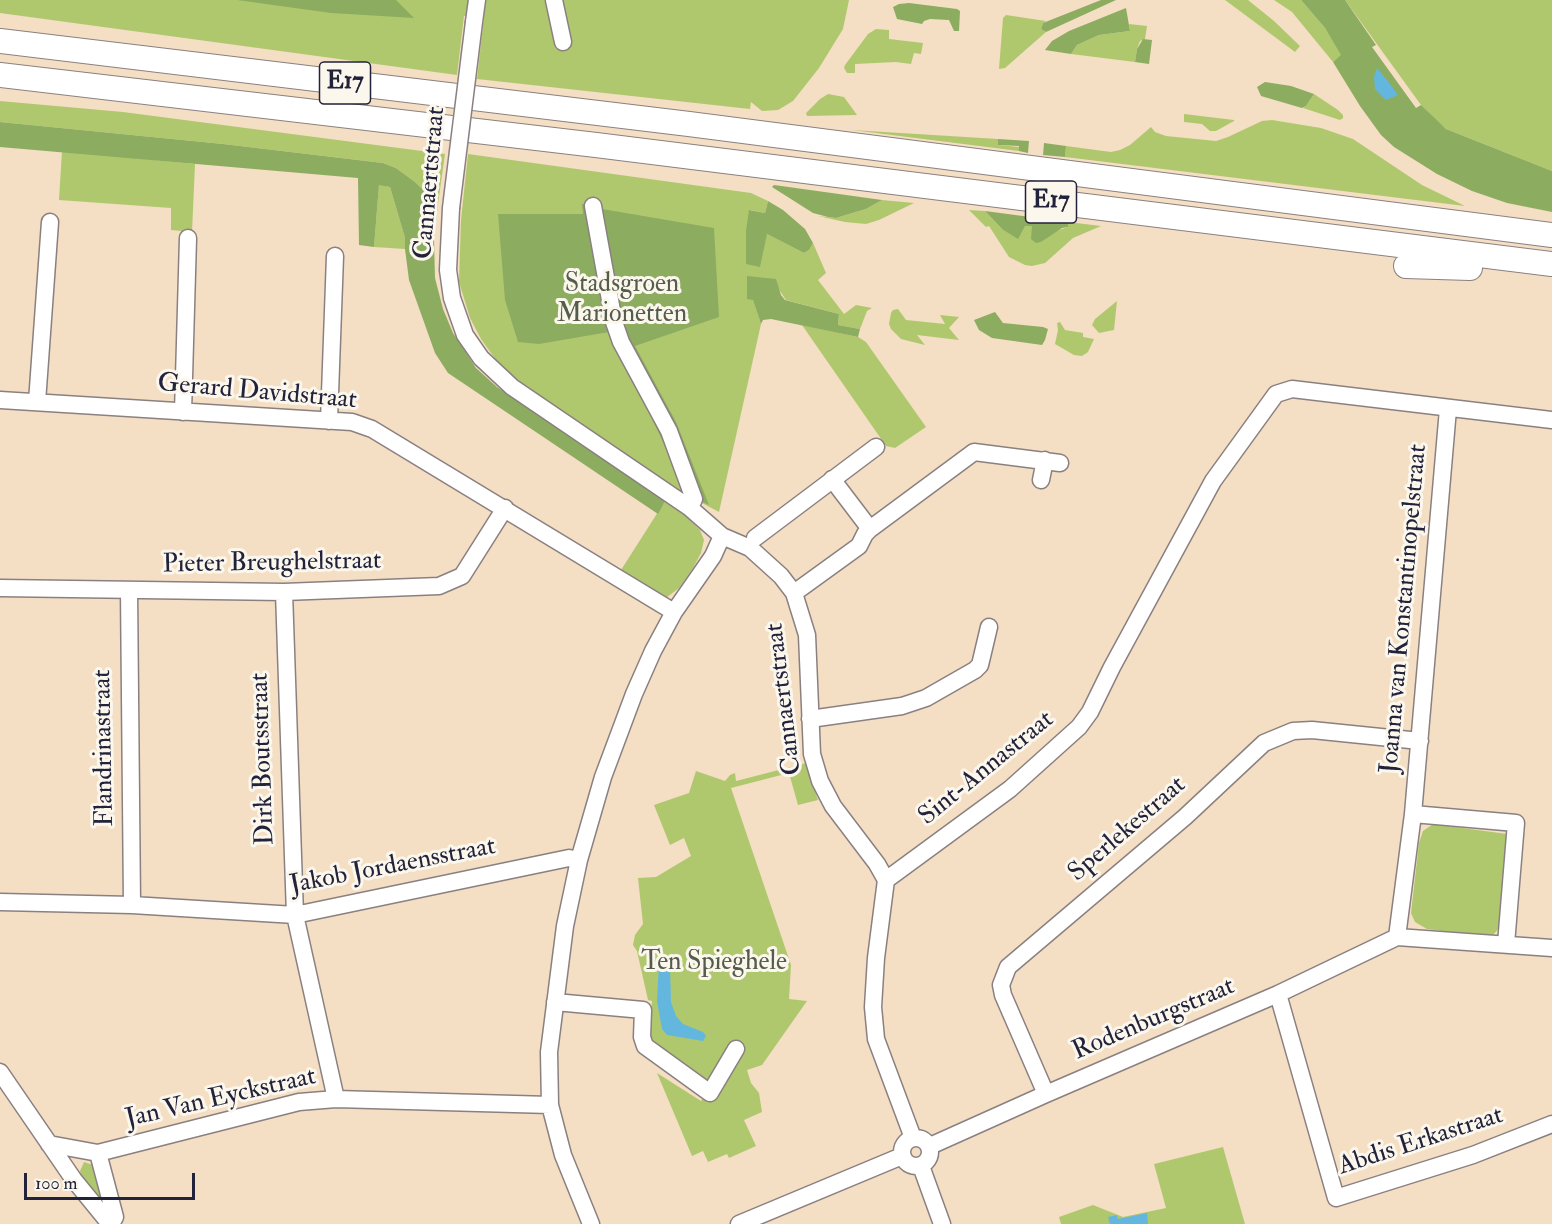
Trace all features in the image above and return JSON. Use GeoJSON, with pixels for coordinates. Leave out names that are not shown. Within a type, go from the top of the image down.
{"type":"FeatureCollection","features":[{"type":"Feature","properties":{"kind":"highway","name":"E17"},"geometry":{"type":"LineString","coordinates":[[0,41],[690,124],[1546,235]]}},
{"type":"Feature","properties":{"kind":"highway","name":"E17"},"geometry":{"type":"LineString","coordinates":[[0,75],[596,145],[1552,264]]}},
{"type":"Feature","properties":{"kind":"highway"},"geometry":{"type":"LineString","coordinates":[[690,124],[781,120]]}},
{"type":"Feature","properties":{"kind":"highway"},"geometry":{"type":"LineString","coordinates":[[596,145],[690,169]]}},
{"type":"Feature","properties":{"kind":"highway"},"geometry":{"type":"LineString","coordinates":[[1519,216],[1546,235]]}},
{"type":"Feature","properties":{"kind":"highway"},"geometry":{"type":"LineString","coordinates":[[1406,266],[1479,268],[1507,258]]}},
{"type":"Feature","properties":{"kind":"street","name":"Cannaertstraat"},"geometry":{"type":"LineString","coordinates":[[477,0],[451,208],[448,270],[452,298],[465,334],[481,357],[512,387],[690,508],[722,536],[750,548],[781,576],[795,593],[807,635],[812,754],[820,781],[833,806],[877,864],[886,880]]}},
{"type":"Feature","properties":{"kind":"street"},"geometry":{"type":"LineString","coordinates":[[554,0],[563,42]]}},
{"type":"Feature","properties":{"kind":"street"},"geometry":{"type":"LineString","coordinates":[[593,206],[614,322],[621,342],[669,431],[694,499],[690,508]]}},
{"type":"Feature","properties":{"kind":"street"},"geometry":{"type":"LineString","coordinates":[[37,402],[50,222]]}},
{"type":"Feature","properties":{"kind":"street"},"geometry":{"type":"LineString","coordinates":[[183,412],[188,238]]}},
{"type":"Feature","properties":{"kind":"street"},"geometry":{"type":"LineString","coordinates":[[328,421],[335,256]]}},
{"type":"Feature","properties":{"kind":"street","name":"Sint-Annastraat"},"geometry":{"type":"LineString","coordinates":[[886,880],[1010,789],[1079,727],[1090,712],[1213,481],[1276,394],[1292,389],[1448,408]]}},
{"type":"Feature","properties":{"kind":"street","name":"Gerard Davidstraat"},"geometry":{"type":"LineString","coordinates":[[0,400],[328,421],[352,423],[372,429],[674,612]]}},
{"type":"Feature","properties":{"kind":"street"},"geometry":{"type":"LineString","coordinates":[[1448,408],[1552,420]]}},
{"type":"Feature","properties":{"kind":"street","name":"Joanna van Konstantinopelstraat"},"geometry":{"type":"LineString","coordinates":[[1397,937],[1413,814],[1448,408]]}},
{"type":"Feature","properties":{"kind":"street"},"geometry":{"type":"LineString","coordinates":[[755,538],[876,447]]}},
{"type":"Feature","properties":{"kind":"street"},"geometry":{"type":"LineString","coordinates":[[795,593],[859,546],[870,529],[974,452],[1052,461],[1041,480]]}},
{"type":"Feature","properties":{"kind":"street"},"geometry":{"type":"LineString","coordinates":[[832,478],[870,529]]}},
{"type":"Feature","properties":{"kind":"street","name":"Pieter Breughelstraat"},"geometry":{"type":"LineString","coordinates":[[0,588],[284,592],[439,586],[462,576],[505,508]]}},
{"type":"Feature","properties":{"kind":"street"},"geometry":{"type":"LineString","coordinates":[[591,1224],[563,1155],[549,1105],[549,1052],[565,926],[579,860],[603,777],[634,694],[674,612],[713,555],[722,536]]}},
{"type":"Feature","properties":{"kind":"street","name":"Flandrinastraat"},"geometry":{"type":"LineString","coordinates":[[129,590],[132,905]]}},
{"type":"Feature","properties":{"kind":"street","name":"Dirk Boutsstraat"},"geometry":{"type":"LineString","coordinates":[[284,592],[295,915],[336,1099]]}},
{"type":"Feature","properties":{"kind":"street"},"geometry":{"type":"LineString","coordinates":[[810,719],[902,706],[926,698],[975,670],[980,664],[989,627]]}},
{"type":"Feature","properties":{"kind":"street","name":"Sperlekestraat"},"geometry":{"type":"LineString","coordinates":[[1046,1094],[1003,995],[1001,985],[1008,967],[1185,817],[1264,743],[1293,731],[1312,730],[1420,741]]}},
{"type":"Feature","properties":{"kind":"street"},"geometry":{"type":"LineString","coordinates":[[1413,814],[1516,823],[1506,944]]}},
{"type":"Feature","properties":{"kind":"street","name":"Jakob Jordaensstraat"},"geometry":{"type":"LineString","coordinates":[[0,902],[132,905],[295,915],[569,858],[579,860]]}},
{"type":"Feature","properties":{"kind":"street"},"geometry":{"type":"LineString","coordinates":[[886,880],[876,958],[873,1007],[876,1039],[913,1138]]}},
{"type":"Feature","properties":{"kind":"street"},"geometry":{"type":"LineString","coordinates":[[1397,937],[1552,948]]}},
{"type":"Feature","properties":{"kind":"street","name":"Rodenburgstraat"},"geometry":{"type":"LineString","coordinates":[[930,1146],[1278,994],[1397,937]]}},
{"type":"Feature","properties":{"kind":"street","name":"Abdis Erkastraat"},"geometry":{"type":"LineString","coordinates":[[1278,994],[1336,1198],[1473,1155],[1552,1124]]}},
{"type":"Feature","properties":{"kind":"street"},"geometry":{"type":"LineString","coordinates":[[555,1002],[643,1010],[642,1037],[645,1046],[710,1093],[736,1049]]}},
{"type":"Feature","properties":{"kind":"street"},"geometry":{"type":"LineString","coordinates":[[0,1072],[74,1180],[111,1224],[115,1217],[98,1154]]}},
{"type":"Feature","properties":{"kind":"street","name":"Jan Van Eyckstraat"},"geometry":{"type":"LineString","coordinates":[[50,1144],[98,1154],[299,1102],[336,1099],[549,1105]]}},
{"type":"Feature","properties":{"kind":"street"},"geometry":{"type":"LineString","coordinates":[[913,1138],[922,1138],[930,1146],[931,1154],[928,1161],[921,1166],[908,1164],[902,1156],[904,1144],[913,1138]]}},
{"type":"Feature","properties":{"kind":"street"},"geometry":{"type":"LineString","coordinates":[[739,1224],[902,1156]]}},
{"type":"Feature","properties":{"kind":"street"},"geometry":{"type":"LineString","coordinates":[[921,1166],[942,1224]]}},
{"type":"Feature","properties":{"kind":"green space"},"geometry":{"type":"Polygon","coordinates":[[[0,0],[849,0],[843,29],[819,68],[793,101],[778,110],[762,111],[751,102],[750,109],[477,79],[484,17],[464,16],[457,75],[0,13],[0,0]]]}},
{"type":"Feature","properties":{"kind":"green space"},"geometry":{"type":"Polygon","coordinates":[[[237,0],[396,0],[414,18],[331,13],[237,0]]]}},
{"type":"Feature","properties":{"kind":"green space"},"geometry":{"type":"Polygon","coordinates":[[[1101,0],[1116,0],[1046,32],[1041,29],[1043,23],[1101,0]]]}},
{"type":"Feature","properties":{"kind":"green space"},"geometry":{"type":"Polygon","coordinates":[[[1225,0],[1248,0],[1300,46],[1295,52],[1225,0]]]}},
{"type":"Feature","properties":{"kind":"green space"},"geometry":{"type":"Polygon","coordinates":[[[1274,0],[1301,0],[1325,28],[1342,55],[1333,62],[1292,12],[1274,0]]]}},
{"type":"Feature","properties":{"kind":"green space"},"geometry":{"type":"Polygon","coordinates":[[[1301,0],[1345,0],[1376,45],[1372,47],[1416,108],[1421,105],[1446,129],[1552,171],[1552,212],[1507,203],[1472,191],[1437,174],[1394,147],[1381,135],[1360,106],[1333,62],[1341,55],[1325,28],[1301,0]]]}},
{"type":"Feature","properties":{"kind":"green space"},"geometry":{"type":"Polygon","coordinates":[[[1345,0],[1552,0],[1552,171],[1446,129],[1436,121],[1421,105],[1345,0]]]}},
{"type":"Feature","properties":{"kind":"green space"},"geometry":{"type":"Polygon","coordinates":[[[909,3],[957,9],[960,11],[959,31],[954,31],[949,20],[930,19],[922,24],[897,19],[893,7],[909,3]]]}},
{"type":"Feature","properties":{"kind":"green space"},"geometry":{"type":"Polygon","coordinates":[[[1126,8],[1130,31],[1099,35],[1077,45],[1071,54],[1045,50],[1052,41],[1069,31],[1126,8]]]}},
{"type":"Feature","properties":{"kind":"green space"},"geometry":{"type":"Polygon","coordinates":[[[1006,15],[1046,21],[1041,29],[1046,32],[1005,68],[999,69],[1003,18],[1006,15]]]}},
{"type":"Feature","properties":{"kind":"green space"},"geometry":{"type":"Polygon","coordinates":[[[1129,24],[1147,26],[1145,39],[1140,41],[1137,49],[1135,62],[1071,54],[1077,45],[1099,35],[1130,31],[1129,24]]]}},
{"type":"Feature","properties":{"kind":"green space"},"geometry":{"type":"Polygon","coordinates":[[[876,29],[889,30],[889,39],[923,43],[921,54],[914,53],[911,64],[896,62],[855,64],[855,73],[847,73],[845,65],[868,34],[876,29]]]}},
{"type":"Feature","properties":{"kind":"green space"},"geometry":{"type":"Polygon","coordinates":[[[1143,39],[1152,40],[1149,64],[1135,62],[1137,49],[1143,39]]]}},
{"type":"Feature","properties":{"kind":"green space"},"geometry":{"type":"Polygon","coordinates":[[[1265,82],[1291,86],[1314,94],[1302,108],[1261,96],[1257,87],[1265,82]]]}},
{"type":"Feature","properties":{"kind":"green space"},"geometry":{"type":"Polygon","coordinates":[[[828,94],[844,97],[857,115],[807,116],[806,113],[828,94]]]}},
{"type":"Feature","properties":{"kind":"green space"},"geometry":{"type":"Polygon","coordinates":[[[1314,94],[1338,110],[1343,118],[1340,120],[1303,108],[1314,94]]]}},
{"type":"Feature","properties":{"kind":"green space"},"geometry":{"type":"Polygon","coordinates":[[[0,101],[123,112],[445,154],[438,204],[415,182],[396,168],[383,163],[223,144],[0,122],[0,101]]]}},
{"type":"Feature","properties":{"kind":"green space"},"geometry":{"type":"Polygon","coordinates":[[[1184,114],[1234,121],[1216,131],[1210,131],[1202,124],[1184,122],[1184,114]]]}},
{"type":"Feature","properties":{"kind":"green space"},"geometry":{"type":"Polygon","coordinates":[[[1272,120],[1321,128],[1353,139],[1422,185],[1465,206],[1065,157],[1066,146],[1111,152],[1120,150],[1130,145],[1151,127],[1155,132],[1166,136],[1216,141],[1262,121],[1272,120]]]}},
{"type":"Feature","properties":{"kind":"green space"},"geometry":{"type":"Polygon","coordinates":[[[0,122],[223,144],[383,163],[396,168],[438,204],[434,239],[435,278],[443,309],[453,333],[476,368],[497,387],[665,501],[658,514],[448,373],[435,353],[409,280],[405,238],[390,187],[379,185],[374,247],[359,245],[358,178],[0,147],[0,122]]]}},
{"type":"Feature","properties":{"kind":"green space"},"geometry":{"type":"Polygon","coordinates":[[[852,130],[998,139],[998,145],[1019,147],[1019,151],[852,130]]]}},
{"type":"Feature","properties":{"kind":"green space"},"geometry":{"type":"Polygon","coordinates":[[[998,139],[1029,141],[1028,153],[1019,151],[1019,146],[998,145],[998,139]]]}},
{"type":"Feature","properties":{"kind":"green space"},"geometry":{"type":"Polygon","coordinates":[[[1044,143],[1066,146],[1065,157],[1043,155],[1044,143]]]}},
{"type":"Feature","properties":{"kind":"green space"},"geometry":{"type":"Polygon","coordinates":[[[62,151],[195,164],[192,232],[171,230],[171,208],[59,200],[62,151]]]}},
{"type":"Feature","properties":{"kind":"green space","name":"Stadsgroen Marionetten"},"geometry":{"type":"Polygon","coordinates":[[[468,154],[751,193],[768,201],[765,213],[750,210],[767,234],[804,253],[813,243],[826,273],[818,280],[844,314],[856,305],[872,308],[867,311],[860,329],[838,325],[839,314],[786,300],[778,288],[753,299],[761,324],[719,512],[685,494],[522,384],[496,360],[481,339],[470,318],[459,282],[461,220],[468,154]]]}},
{"type":"Feature","properties":{"kind":"green space"},"geometry":{"type":"Polygon","coordinates":[[[379,184],[390,187],[405,238],[405,249],[374,247],[379,184]]]}},
{"type":"Feature","properties":{"kind":"green space"},"geometry":{"type":"Polygon","coordinates":[[[774,185],[882,200],[866,209],[836,218],[828,217],[813,213],[772,187],[774,185]]]}},
{"type":"Feature","properties":{"kind":"green space"},"geometry":{"type":"Polygon","coordinates":[[[882,200],[914,203],[866,224],[818,216],[836,218],[866,209],[882,200]]]}},
{"type":"Feature","properties":{"kind":"green space"},"geometry":{"type":"Polygon","coordinates":[[[768,201],[783,210],[805,229],[813,243],[804,253],[767,234],[760,267],[746,264],[746,231],[749,210],[765,213],[768,201]]]}},
{"type":"Feature","properties":{"kind":"green space"},"geometry":{"type":"Polygon","coordinates":[[[601,203],[602,209],[714,228],[719,317],[635,346],[676,422],[709,505],[685,494],[668,452],[610,339],[609,332],[539,344],[518,342],[505,300],[498,214],[583,214],[582,204],[601,203]]]}},
{"type":"Feature","properties":{"kind":"green space"},"geometry":{"type":"Polygon","coordinates":[[[969,210],[985,211],[1002,229],[1022,229],[1025,225],[1033,225],[1041,242],[1053,232],[1068,227],[1068,222],[1101,226],[1073,238],[1045,263],[1032,266],[1009,257],[989,226],[986,227],[969,210]]]}},
{"type":"Feature","properties":{"kind":"green space"},"geometry":{"type":"Polygon","coordinates":[[[985,211],[1068,222],[1068,227],[1036,243],[1031,239],[1032,226],[1025,226],[1018,239],[1002,229],[985,211]]]}},
{"type":"Feature","properties":{"kind":"green space"},"geometry":{"type":"Polygon","coordinates":[[[747,276],[776,279],[785,300],[839,314],[838,325],[860,329],[858,337],[771,319],[763,320],[761,324],[753,300],[747,299],[747,276]]]}},
{"type":"Feature","properties":{"kind":"green space"},"geometry":{"type":"Polygon","coordinates":[[[1117,301],[1114,330],[1099,333],[1092,325],[1095,319],[1117,301]]]}},
{"type":"Feature","properties":{"kind":"green space"},"geometry":{"type":"Polygon","coordinates":[[[898,309],[906,320],[945,324],[940,315],[959,317],[949,328],[959,340],[917,335],[925,345],[901,339],[889,324],[891,313],[898,309]]]}},
{"type":"Feature","properties":{"kind":"green space"},"geometry":{"type":"Polygon","coordinates":[[[995,312],[1003,323],[1048,329],[1042,345],[992,338],[979,330],[974,320],[995,312]]]}},
{"type":"Feature","properties":{"kind":"green space"},"geometry":{"type":"Polygon","coordinates":[[[1060,322],[1065,330],[1083,333],[1083,337],[1094,339],[1088,352],[1082,356],[1074,355],[1055,344],[1057,323],[1060,322]]]}},
{"type":"Feature","properties":{"kind":"green space"},"geometry":{"type":"Polygon","coordinates":[[[802,325],[858,337],[866,342],[926,427],[895,448],[886,446],[802,325]]]}},
{"type":"Feature","properties":{"kind":"green space"},"geometry":{"type":"Polygon","coordinates":[[[665,501],[682,512],[700,530],[704,540],[701,553],[693,568],[679,588],[666,598],[621,570],[665,501]]]}},
{"type":"Feature","properties":{"kind":"green space","name":"Ten Spieghele"},"geometry":{"type":"Polygon","coordinates":[[[806,763],[818,800],[798,805],[789,773],[731,788],[791,965],[789,999],[807,1001],[762,1065],[747,1070],[751,1083],[759,1093],[762,1112],[744,1120],[756,1146],[729,1158],[727,1154],[708,1162],[703,1151],[692,1156],[657,1073],[701,1101],[706,1094],[648,1037],[652,1001],[648,1000],[637,951],[633,945],[635,935],[643,924],[638,878],[656,877],[691,856],[684,838],[670,845],[654,805],[689,793],[696,771],[725,781],[735,773],[736,781],[806,763]]]}},
{"type":"Feature","properties":{"kind":"green space"},"geometry":{"type":"Polygon","coordinates":[[[1433,824],[1507,834],[1500,927],[1493,935],[1480,936],[1427,929],[1415,922],[1411,913],[1419,843],[1423,831],[1433,824]]]}},
{"type":"Feature","properties":{"kind":"green space"},"geometry":{"type":"Polygon","coordinates":[[[1223,1147],[1245,1224],[1061,1224],[1059,1217],[1093,1205],[1123,1217],[1166,1208],[1154,1164],[1223,1147]]]}},
{"type":"Feature","properties":{"kind":"green space"},"geometry":{"type":"Polygon","coordinates":[[[84,1162],[93,1165],[105,1206],[82,1180],[80,1171],[84,1162]]]}},
{"type":"Feature","properties":{"kind":"water"},"geometry":{"type":"Polygon","coordinates":[[[1377,68],[1398,95],[1386,100],[1375,89],[1374,77],[1377,68]]]}},
{"type":"Feature","properties":{"kind":"water"},"geometry":{"type":"Polygon","coordinates":[[[659,963],[670,965],[671,1002],[676,1016],[683,1024],[703,1032],[706,1036],[703,1041],[667,1035],[662,1029],[657,1001],[659,963]]]}},
{"type":"Feature","properties":{"kind":"water"},"geometry":{"type":"Polygon","coordinates":[[[1147,1213],[1148,1224],[1110,1224],[1108,1217],[1117,1215],[1118,1219],[1147,1213]]]}}]}
